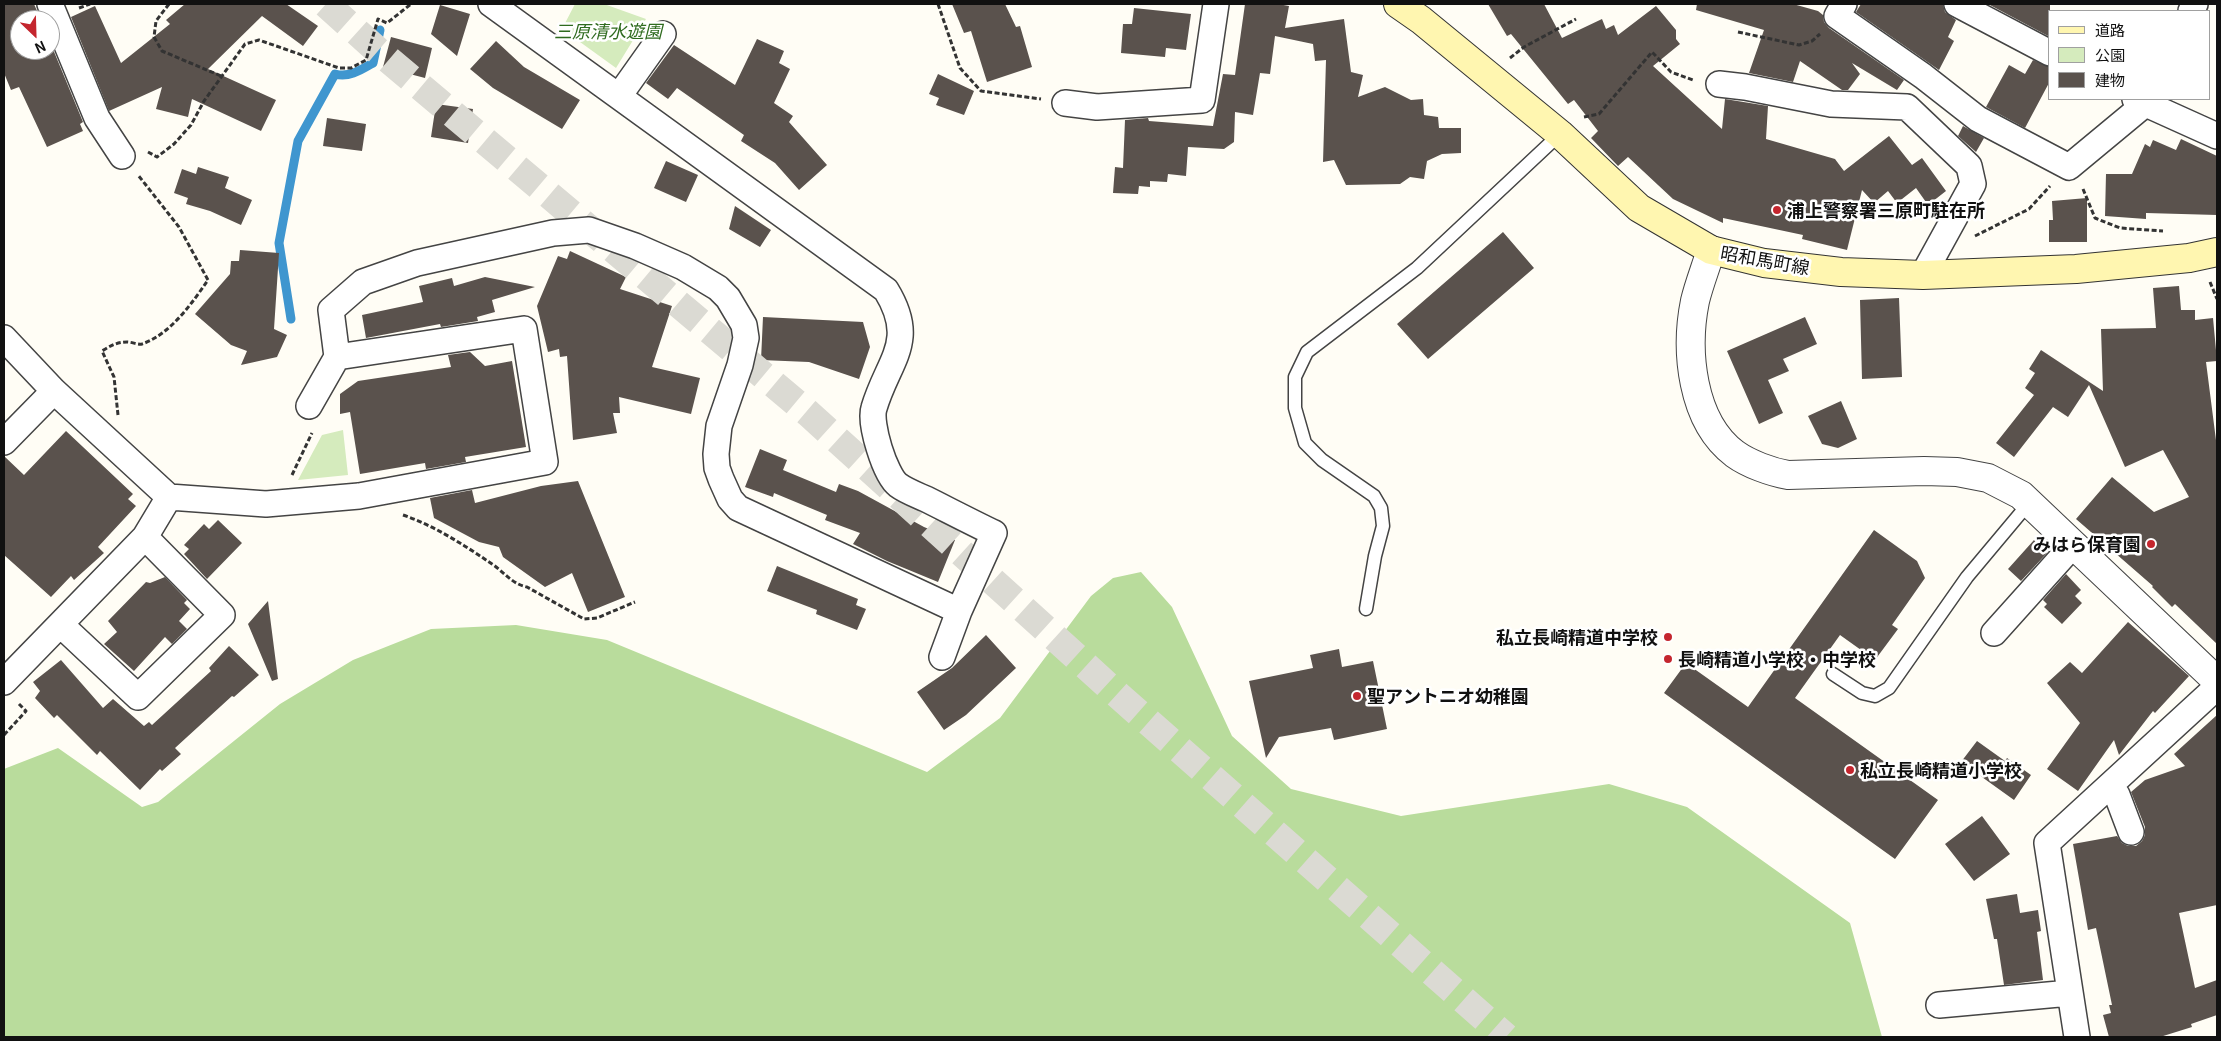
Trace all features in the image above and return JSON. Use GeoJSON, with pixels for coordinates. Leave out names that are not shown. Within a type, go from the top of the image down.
{"type":"FeatureCollection","features":[{"type":"Feature","properties":{"kind":"main road","name":"昭和馬町線"},"geometry":{"type":"LineString","coordinates":[[1398,4],[1421,20],[1557,131],[1639,208],[1711,250],[1764,263],[1841,272],[1923,275],[2076,269],[2188,258],[2217,252]]}},
{"type":"Feature","properties":{"kind":"street"},"geometry":{"type":"LineString","coordinates":[[50,4],[98,118],[122,156]]}},
{"type":"Feature","properties":{"kind":"street"},"geometry":{"type":"LineString","coordinates":[[491,4],[886,290],[896,305],[901,326],[900,343],[894,362],[873,409],[881,458],[897,485],[994,533],[959,611],[942,656]]}},
{"type":"Feature","properties":{"kind":"street"},"geometry":{"type":"LineString","coordinates":[[1065,103],[1097,107],[1202,100],[1216,4]]}},
{"type":"Feature","properties":{"kind":"street"},"geometry":{"type":"LineString","coordinates":[[1957,4],[2048,52]]}},
{"type":"Feature","properties":{"kind":"street"},"geometry":{"type":"LineString","coordinates":[[1841,10],[1978,119],[2069,167],[2143,100],[2217,136]]}},
{"type":"Feature","properties":{"kind":"street"},"geometry":{"type":"LineString","coordinates":[[619,96],[663,34]]}},
{"type":"Feature","properties":{"kind":"street"},"geometry":{"type":"LineString","coordinates":[[1708,82],[1745,87],[1831,104],[1907,107],[1969,166],[1973,184],[1923,275]]}},
{"type":"Feature","properties":{"kind":"street"},"geometry":{"type":"LineString","coordinates":[[309,406],[338,357],[330,310],[364,282],[417,263],[552,233],[589,230],[634,246],[683,267],[718,288],[728,298],[744,326],[746,338],[740,365],[719,426],[716,454],[717,468],[730,499],[738,508],[959,611]]}},
{"type":"Feature","properties":{"kind":"street"},"geometry":{"type":"LineString","coordinates":[[1711,250],[1695,301],[1690,354],[1696,388],[1702,408],[1718,436],[1736,454],[1774,472],[1788,475],[1924,471],[1957,472],[1988,478],[2021,495],[2217,681]]}},
{"type":"Feature","properties":{"kind":"street"},"geometry":{"type":"LineString","coordinates":[[4,338],[54,391],[169,497],[266,504],[366,494],[545,462],[524,328],[338,357]]}},
{"type":"Feature","properties":{"kind":"street"},"geometry":{"type":"LineString","coordinates":[[4,442],[54,391]]}},
{"type":"Feature","properties":{"kind":"street"},"geometry":{"type":"LineString","coordinates":[[9,691],[61,625],[145,537],[169,497]]}},
{"type":"Feature","properties":{"kind":"street"},"geometry":{"type":"LineString","coordinates":[[61,625],[138,697],[222,615],[145,537]]}},
{"type":"Feature","properties":{"kind":"street"},"geometry":{"type":"LineString","coordinates":[[1994,633],[2074,545]]}},
{"type":"Feature","properties":{"kind":"street"},"geometry":{"type":"LineString","coordinates":[[2077,1037],[2047,843],[2217,688]]}},
{"type":"Feature","properties":{"kind":"street"},"geometry":{"type":"LineString","coordinates":[[2110,786],[2117,794],[2131,832]]}},
{"type":"Feature","properties":{"kind":"street"},"geometry":{"type":"LineString","coordinates":[[1939,1005],[2070,993]]}},
{"type":"Feature","properties":{"kind":"lane"},"geometry":{"type":"LineString","coordinates":[[1366,609],[1375,556],[1383,526],[1382,508],[1374,496],[1322,460],[1305,443],[1295,408],[1295,377],[1307,352],[1417,268],[1557,131]]}},
{"type":"Feature","properties":{"kind":"lane"},"geometry":{"type":"LineString","coordinates":[[1833,674],[1862,693],[1875,696],[1889,688],[1966,577],[2029,503]]}},
{"type":"Feature","properties":{"kind":"path"},"geometry":{"type":"LineString","coordinates":[[169,4],[156,21],[154,37],[162,51],[222,76]]}},
{"type":"Feature","properties":{"kind":"path"},"geometry":{"type":"LineString","coordinates":[[119,423],[114,377],[102,351],[112,344],[128,342],[141,345],[155,337],[183,315],[208,280],[179,227],[122,156],[140,148],[158,157],[174,144],[191,126],[222,76],[245,44],[259,40],[339,68],[351,68],[366,60],[378,18],[387,23],[411,4]]}},
{"type":"Feature","properties":{"kind":"path"},"geometry":{"type":"LineString","coordinates":[[938,4],[960,68],[982,91],[1065,103]]}},
{"type":"Feature","properties":{"kind":"path"},"geometry":{"type":"LineString","coordinates":[[1738,32],[1799,45],[1812,41],[1841,10]]}},
{"type":"Feature","properties":{"kind":"path"},"geometry":{"type":"LineString","coordinates":[[1487,74],[1524,47],[1576,19]]}},
{"type":"Feature","properties":{"kind":"path"},"geometry":{"type":"LineString","coordinates":[[1557,131],[1562,118],[1579,118],[1599,114],[1652,52],[1671,72],[1692,80],[1708,82]]}},
{"type":"Feature","properties":{"kind":"path"},"geometry":{"type":"LineString","coordinates":[[1971,238],[2030,210],[2040,195],[2069,167],[2076,172],[2095,218],[2120,228],[2173,231]]}},
{"type":"Feature","properties":{"kind":"path"},"geometry":{"type":"LineString","coordinates":[[279,502],[318,420],[309,406]]}},
{"type":"Feature","properties":{"kind":"path"},"geometry":{"type":"LineString","coordinates":[[366,494],[390,511],[428,526],[462,544],[517,585],[527,587],[584,619],[597,618],[636,602]]}},
{"type":"Feature","properties":{"kind":"path"},"geometry":{"type":"LineString","coordinates":[[4,735],[26,711],[9,691]]}},
{"type":"Feature","properties":{"kind":"green space","name":"三原清水遊園"},"geometry":{"type":"Polygon","coordinates":[[[575,4],[604,4],[646,19],[616,68],[562,29],[575,4]]]}},
{"type":"Feature","properties":{"kind":"green space"},"geometry":{"type":"Polygon","coordinates":[[[343,430],[348,475],[298,480],[322,435],[343,430]]]}},
{"type":"Feature","properties":{"kind":"green space"},"geometry":{"type":"Polygon","coordinates":[[[1141,572],[1172,607],[1232,736],[1291,789],[1401,816],[1609,784],[1687,807],[1850,923],[1882,1037],[4,1037],[4,769],[58,748],[142,807],[158,802],[280,704],[353,660],[431,629],[516,625],[607,640],[927,772],[1000,718],[1091,596],[1113,578],[1141,572]]]}},
{"type":"Feature","properties":{"kind":"building"},"geometry":{"type":"Polygon","coordinates":[[[4,4],[34,4],[37,10],[10,10],[10,60],[57,60],[83,122],[80,124],[83,131],[47,147],[19,87],[11,90],[4,73],[4,4]]]}},
{"type":"Feature","properties":{"kind":"building"},"geometry":{"type":"Polygon","coordinates":[[[185,4],[286,4],[318,26],[303,46],[262,16],[208,69],[276,100],[261,131],[192,99],[188,117],[156,109],[162,87],[109,111],[71,17],[95,6],[121,63],[170,24],[166,20],[185,4]]]}},
{"type":"Feature","properties":{"kind":"building"},"geometry":{"type":"Polygon","coordinates":[[[952,4],[1005,4],[1016,27],[1020,26],[1032,67],[987,82],[971,31],[964,33],[952,4]]]}},
{"type":"Feature","properties":{"kind":"building"},"geometry":{"type":"Polygon","coordinates":[[[1245,4],[1289,6],[1285,28],[1344,19],[1351,72],[1363,75],[1358,97],[1385,87],[1411,100],[1423,99],[1424,115],[1438,117],[1439,128],[1461,128],[1461,153],[1442,154],[1427,161],[1424,179],[1410,177],[1400,184],[1346,185],[1334,160],[1323,162],[1326,60],[1315,61],[1313,44],[1275,36],[1270,74],[1260,73],[1253,115],[1235,112],[1234,142],[1224,149],[1188,147],[1186,176],[1168,174],[1167,182],[1150,181],[1150,187],[1139,186],[1138,194],[1113,193],[1115,167],[1123,168],[1125,120],[1148,118],[1149,121],[1213,126],[1223,74],[1235,75],[1245,4]]]}},
{"type":"Feature","properties":{"kind":"building"},"geometry":{"type":"Polygon","coordinates":[[[1488,4],[1544,4],[1562,38],[1602,19],[1606,29],[1614,25],[1618,35],[1656,6],[1676,30],[1676,39],[1680,44],[1653,66],[1722,129],[1725,99],[1768,106],[1766,139],[1835,159],[1844,171],[1889,136],[1912,165],[1922,158],[1946,191],[1928,205],[1916,188],[1897,203],[1888,191],[1874,203],[1862,190],[1847,250],[1802,239],[1803,235],[1723,218],[1723,223],[1673,199],[1628,157],[1618,166],[1591,138],[1598,131],[1574,100],[1568,104],[1511,34],[1507,36],[1488,4]]]}},
{"type":"Feature","properties":{"kind":"building"},"geometry":{"type":"Polygon","coordinates":[[[1697,4],[1793,4],[1818,11],[1823,15],[1824,22],[1829,28],[1904,80],[1897,90],[1852,63],[1860,74],[1848,90],[1842,90],[1800,61],[1793,82],[1749,73],[1764,30],[1696,10],[1697,4]]]}},
{"type":"Feature","properties":{"kind":"building"},"geometry":{"type":"Polygon","coordinates":[[[1861,4],[1943,4],[1945,12],[1956,20],[1948,37],[1954,41],[1939,70],[1856,12],[1861,4]]]}},
{"type":"Feature","properties":{"kind":"building"},"geometry":{"type":"Polygon","coordinates":[[[1988,4],[2050,4],[2050,10],[2048,10],[2048,36],[1988,4]]]}},
{"type":"Feature","properties":{"kind":"building"},"geometry":{"type":"Polygon","coordinates":[[[440,5],[470,14],[457,56],[431,34],[440,5]]]}},
{"type":"Feature","properties":{"kind":"building"},"geometry":{"type":"Polygon","coordinates":[[[1134,8],[1191,14],[1186,50],[1166,48],[1165,57],[1121,53],[1123,24],[1132,24],[1134,8]]]}},
{"type":"Feature","properties":{"kind":"building"},"geometry":{"type":"Polygon","coordinates":[[[391,37],[432,48],[425,78],[383,67],[391,37]]]}},
{"type":"Feature","properties":{"kind":"building"},"geometry":{"type":"Polygon","coordinates":[[[757,39],[784,51],[779,63],[790,69],[774,103],[793,116],[789,122],[827,165],[799,190],[775,163],[741,141],[744,135],[677,88],[668,99],[646,83],[674,45],[735,85],[757,39]]]}},
{"type":"Feature","properties":{"kind":"building"},"geometry":{"type":"Polygon","coordinates":[[[496,41],[524,67],[580,100],[562,129],[493,88],[470,69],[496,41]]]}},
{"type":"Feature","properties":{"kind":"building"},"geometry":{"type":"Polygon","coordinates":[[[2033,60],[2048,66],[2048,85],[2025,128],[1986,107],[2009,65],[2025,74],[2033,60]]]}},
{"type":"Feature","properties":{"kind":"building"},"geometry":{"type":"Polygon","coordinates":[[[938,74],[974,91],[964,115],[936,105],[939,98],[929,94],[938,74]]]}},
{"type":"Feature","properties":{"kind":"building"},"geometry":{"type":"Polygon","coordinates":[[[436,104],[473,109],[468,143],[431,137],[436,104]]]}},
{"type":"Feature","properties":{"kind":"building"},"geometry":{"type":"Polygon","coordinates":[[[327,118],[366,124],[362,151],[323,146],[327,118]]]}},
{"type":"Feature","properties":{"kind":"building"},"geometry":{"type":"Polygon","coordinates":[[[1963,126],[1984,138],[1976,152],[1958,136],[1963,126]]]}},
{"type":"Feature","properties":{"kind":"building"},"geometry":{"type":"Polygon","coordinates":[[[2181,139],[2217,156],[2217,215],[2146,213],[2146,219],[2105,216],[2106,174],[2132,174],[2145,144],[2150,147],[2153,140],[2176,150],[2181,139]]]}},
{"type":"Feature","properties":{"kind":"building"},"geometry":{"type":"Polygon","coordinates":[[[666,161],[698,175],[686,202],[654,188],[666,161]]]}},
{"type":"Feature","properties":{"kind":"building"},"geometry":{"type":"Polygon","coordinates":[[[198,167],[229,177],[225,188],[252,200],[241,225],[210,211],[186,204],[188,198],[174,193],[182,169],[196,174],[198,167]]]}},
{"type":"Feature","properties":{"kind":"building"},"geometry":{"type":"Polygon","coordinates":[[[2087,198],[2087,242],[2049,242],[2049,220],[2053,220],[2052,201],[2087,198]]]}},
{"type":"Feature","properties":{"kind":"building"},"geometry":{"type":"Polygon","coordinates":[[[735,206],[771,230],[760,247],[729,229],[735,206]]]}},
{"type":"Feature","properties":{"kind":"building"},"geometry":{"type":"Polygon","coordinates":[[[1503,232],[1534,268],[1428,359],[1397,324],[1503,232]]]}},
{"type":"Feature","properties":{"kind":"building"},"geometry":{"type":"Polygon","coordinates":[[[240,250],[279,253],[274,329],[287,335],[277,357],[241,365],[247,351],[231,345],[195,314],[230,274],[231,261],[239,261],[240,250]]]}},
{"type":"Feature","properties":{"kind":"building"},"geometry":{"type":"Polygon","coordinates":[[[570,251],[626,277],[620,289],[672,306],[652,367],[700,378],[691,414],[619,397],[620,413],[613,413],[617,433],[573,440],[567,356],[560,357],[559,349],[548,352],[537,306],[558,256],[567,259],[570,251]]]}},
{"type":"Feature","properties":{"kind":"building"},"geometry":{"type":"Polygon","coordinates":[[[485,277],[535,287],[492,300],[495,312],[477,317],[478,321],[441,327],[440,324],[366,338],[362,315],[423,302],[419,286],[452,278],[454,286],[485,277]]]}},
{"type":"Feature","properties":{"kind":"building"},"geometry":{"type":"Polygon","coordinates":[[[2179,286],[2181,310],[2195,310],[2195,320],[2213,318],[2217,361],[2206,362],[2217,448],[2217,644],[2175,604],[2172,607],[2153,586],[2076,519],[2112,477],[2154,512],[2189,497],[2163,450],[2125,467],[2089,385],[2068,417],[2053,407],[2014,457],[1996,443],[2034,395],[2025,388],[2035,373],[2029,369],[2041,350],[2103,391],[2101,329],[2156,328],[2153,288],[2179,286]]]}},
{"type":"Feature","properties":{"kind":"building"},"geometry":{"type":"Polygon","coordinates":[[[1899,298],[1902,377],[1862,379],[1860,300],[1899,298]]]}},
{"type":"Feature","properties":{"kind":"building"},"geometry":{"type":"Polygon","coordinates":[[[763,317],[863,322],[870,347],[859,379],[809,362],[761,360],[763,317]]]}},
{"type":"Feature","properties":{"kind":"building"},"geometry":{"type":"Polygon","coordinates":[[[1805,317],[1817,344],[1783,359],[1789,371],[1768,380],[1783,413],[1759,424],[1727,351],[1805,317]]]}},
{"type":"Feature","properties":{"kind":"building"},"geometry":{"type":"Polygon","coordinates":[[[470,352],[485,366],[512,361],[526,447],[465,457],[466,462],[426,469],[425,463],[360,474],[350,412],[340,414],[340,394],[358,381],[451,367],[448,355],[470,352]]]}},
{"type":"Feature","properties":{"kind":"building"},"geometry":{"type":"Polygon","coordinates":[[[1841,401],[1857,439],[1838,448],[1822,444],[1808,416],[1841,401]]]}},
{"type":"Feature","properties":{"kind":"building"},"geometry":{"type":"Polygon","coordinates":[[[66,431],[133,494],[128,499],[136,506],[98,547],[104,553],[74,580],[71,576],[51,597],[4,555],[4,456],[24,475],[66,431]]]}},
{"type":"Feature","properties":{"kind":"building"},"geometry":{"type":"Polygon","coordinates":[[[760,449],[787,460],[783,470],[836,492],[839,484],[858,491],[924,527],[955,540],[938,582],[887,561],[853,544],[860,533],[825,520],[827,515],[774,493],[773,497],[745,487],[760,449]]]}},
{"type":"Feature","properties":{"kind":"building"},"geometry":{"type":"Polygon","coordinates":[[[578,481],[625,597],[588,612],[572,573],[545,587],[503,557],[499,547],[479,542],[434,518],[430,498],[472,490],[475,503],[541,486],[578,481]]]}},
{"type":"Feature","properties":{"kind":"building"},"geometry":{"type":"Polygon","coordinates":[[[218,520],[242,543],[207,579],[184,554],[189,549],[184,545],[204,524],[209,529],[218,520]]]}},
{"type":"Feature","properties":{"kind":"building"},"geometry":{"type":"Polygon","coordinates":[[[1874,530],[1917,561],[1925,578],[1892,625],[1898,629],[1875,660],[1840,635],[1795,698],[1938,800],[1895,859],[1664,693],[1686,663],[1748,707],[1874,530]]]}},
{"type":"Feature","properties":{"kind":"building"},"geometry":{"type":"Polygon","coordinates":[[[2034,540],[2047,553],[2021,581],[2008,569],[2034,540]]]}},
{"type":"Feature","properties":{"kind":"building"},"geometry":{"type":"Polygon","coordinates":[[[777,566],[858,599],[856,605],[866,609],[857,630],[816,614],[817,610],[767,591],[777,566]]]}},
{"type":"Feature","properties":{"kind":"building"},"geometry":{"type":"Polygon","coordinates":[[[2066,574],[2081,590],[2075,596],[2082,603],[2062,624],[2044,607],[2047,604],[2043,600],[2066,574]]]}},
{"type":"Feature","properties":{"kind":"building"},"geometry":{"type":"Polygon","coordinates":[[[165,577],[187,600],[184,603],[190,609],[179,621],[187,629],[172,644],[165,637],[134,671],[104,644],[117,632],[108,621],[146,582],[150,583],[165,577]]]}},
{"type":"Feature","properties":{"kind":"building"},"geometry":{"type":"Polygon","coordinates":[[[268,601],[278,679],[272,681],[248,624],[268,601]]]}},
{"type":"Feature","properties":{"kind":"building"},"geometry":{"type":"Polygon","coordinates":[[[2128,622],[2189,676],[2155,713],[2153,711],[2119,755],[2114,740],[2078,791],[2047,769],[2080,723],[2047,683],[2070,662],[2082,673],[2128,622]]]}},
{"type":"Feature","properties":{"kind":"building"},"geometry":{"type":"Polygon","coordinates":[[[986,635],[1016,668],[966,715],[944,730],[917,692],[952,668],[986,635]]]}},
{"type":"Feature","properties":{"kind":"building"},"geometry":{"type":"Polygon","coordinates":[[[229,646],[259,675],[234,697],[232,696],[175,748],[181,754],[162,771],[160,769],[140,790],[100,751],[97,755],[57,715],[54,718],[35,698],[40,691],[33,682],[61,660],[103,708],[113,699],[144,726],[149,722],[152,725],[211,671],[209,668],[229,646]]]}},
{"type":"Feature","properties":{"kind":"building"},"geometry":{"type":"Polygon","coordinates":[[[1339,649],[1342,667],[1373,661],[1387,729],[1334,740],[1331,728],[1279,737],[1266,758],[1249,681],[1313,668],[1310,655],[1339,649]]]}},
{"type":"Feature","properties":{"kind":"building"},"geometry":{"type":"Polygon","coordinates":[[[2217,715],[2217,905],[2179,913],[2195,988],[2217,980],[2217,1015],[2191,1024],[2192,1027],[2160,1037],[2109,1037],[2103,1015],[2111,1013],[2109,1005],[2112,1005],[2096,928],[2088,930],[2073,844],[2117,836],[2122,843],[2128,846],[2136,846],[2142,841],[2145,835],[2145,827],[2131,792],[2145,780],[2185,766],[2174,754],[2217,715]]]}},
{"type":"Feature","properties":{"kind":"building"},"geometry":{"type":"Polygon","coordinates":[[[1977,741],[2005,761],[2007,758],[2031,775],[2014,800],[1961,762],[1977,741]]]}},
{"type":"Feature","properties":{"kind":"building"},"geometry":{"type":"Polygon","coordinates":[[[1982,816],[2010,854],[1974,881],[1945,844],[1982,816]]]}},
{"type":"Feature","properties":{"kind":"building"},"geometry":{"type":"Polygon","coordinates":[[[2017,894],[2020,913],[2038,910],[2041,931],[2037,932],[2043,980],[2004,985],[1997,939],[1994,939],[1986,899],[2017,894]]]}},
{"type":"Feature","properties":{"kind":"waterway"},"geometry":{"type":"LineString","coordinates":[[291,319],[279,243],[298,141],[335,74],[350,74],[373,63],[380,30]]}},
{"type":"Feature","properties":{"kind":"tunnel"},"geometry":{"type":"LineString","coordinates":[[326,4],[377,50],[808,413],[1118,695],[1506,1037]]}},
{"type":"Feature","properties":{"kind":"place","name":"浦上警察署三原町駐在所"},"geometry":{"type":"Point","coordinates":[1777,210]}},
{"type":"Feature","properties":{"kind":"place","name":"みはら保育園"},"geometry":{"type":"Point","coordinates":[2151,544]}},
{"type":"Feature","properties":{"kind":"place","name":"私立長崎精道中学校"},"geometry":{"type":"Point","coordinates":[1668,637]}},
{"type":"Feature","properties":{"kind":"place","name":"長崎精道小学校・中学校"},"geometry":{"type":"Point","coordinates":[1668,659]}},
{"type":"Feature","properties":{"kind":"place","name":"聖アントニオ幼稚園"},"geometry":{"type":"Point","coordinates":[1357,696]}},
{"type":"Feature","properties":{"kind":"place","name":"私立長崎精道小学校"},"geometry":{"type":"Point","coordinates":[1850,770]}}]}
